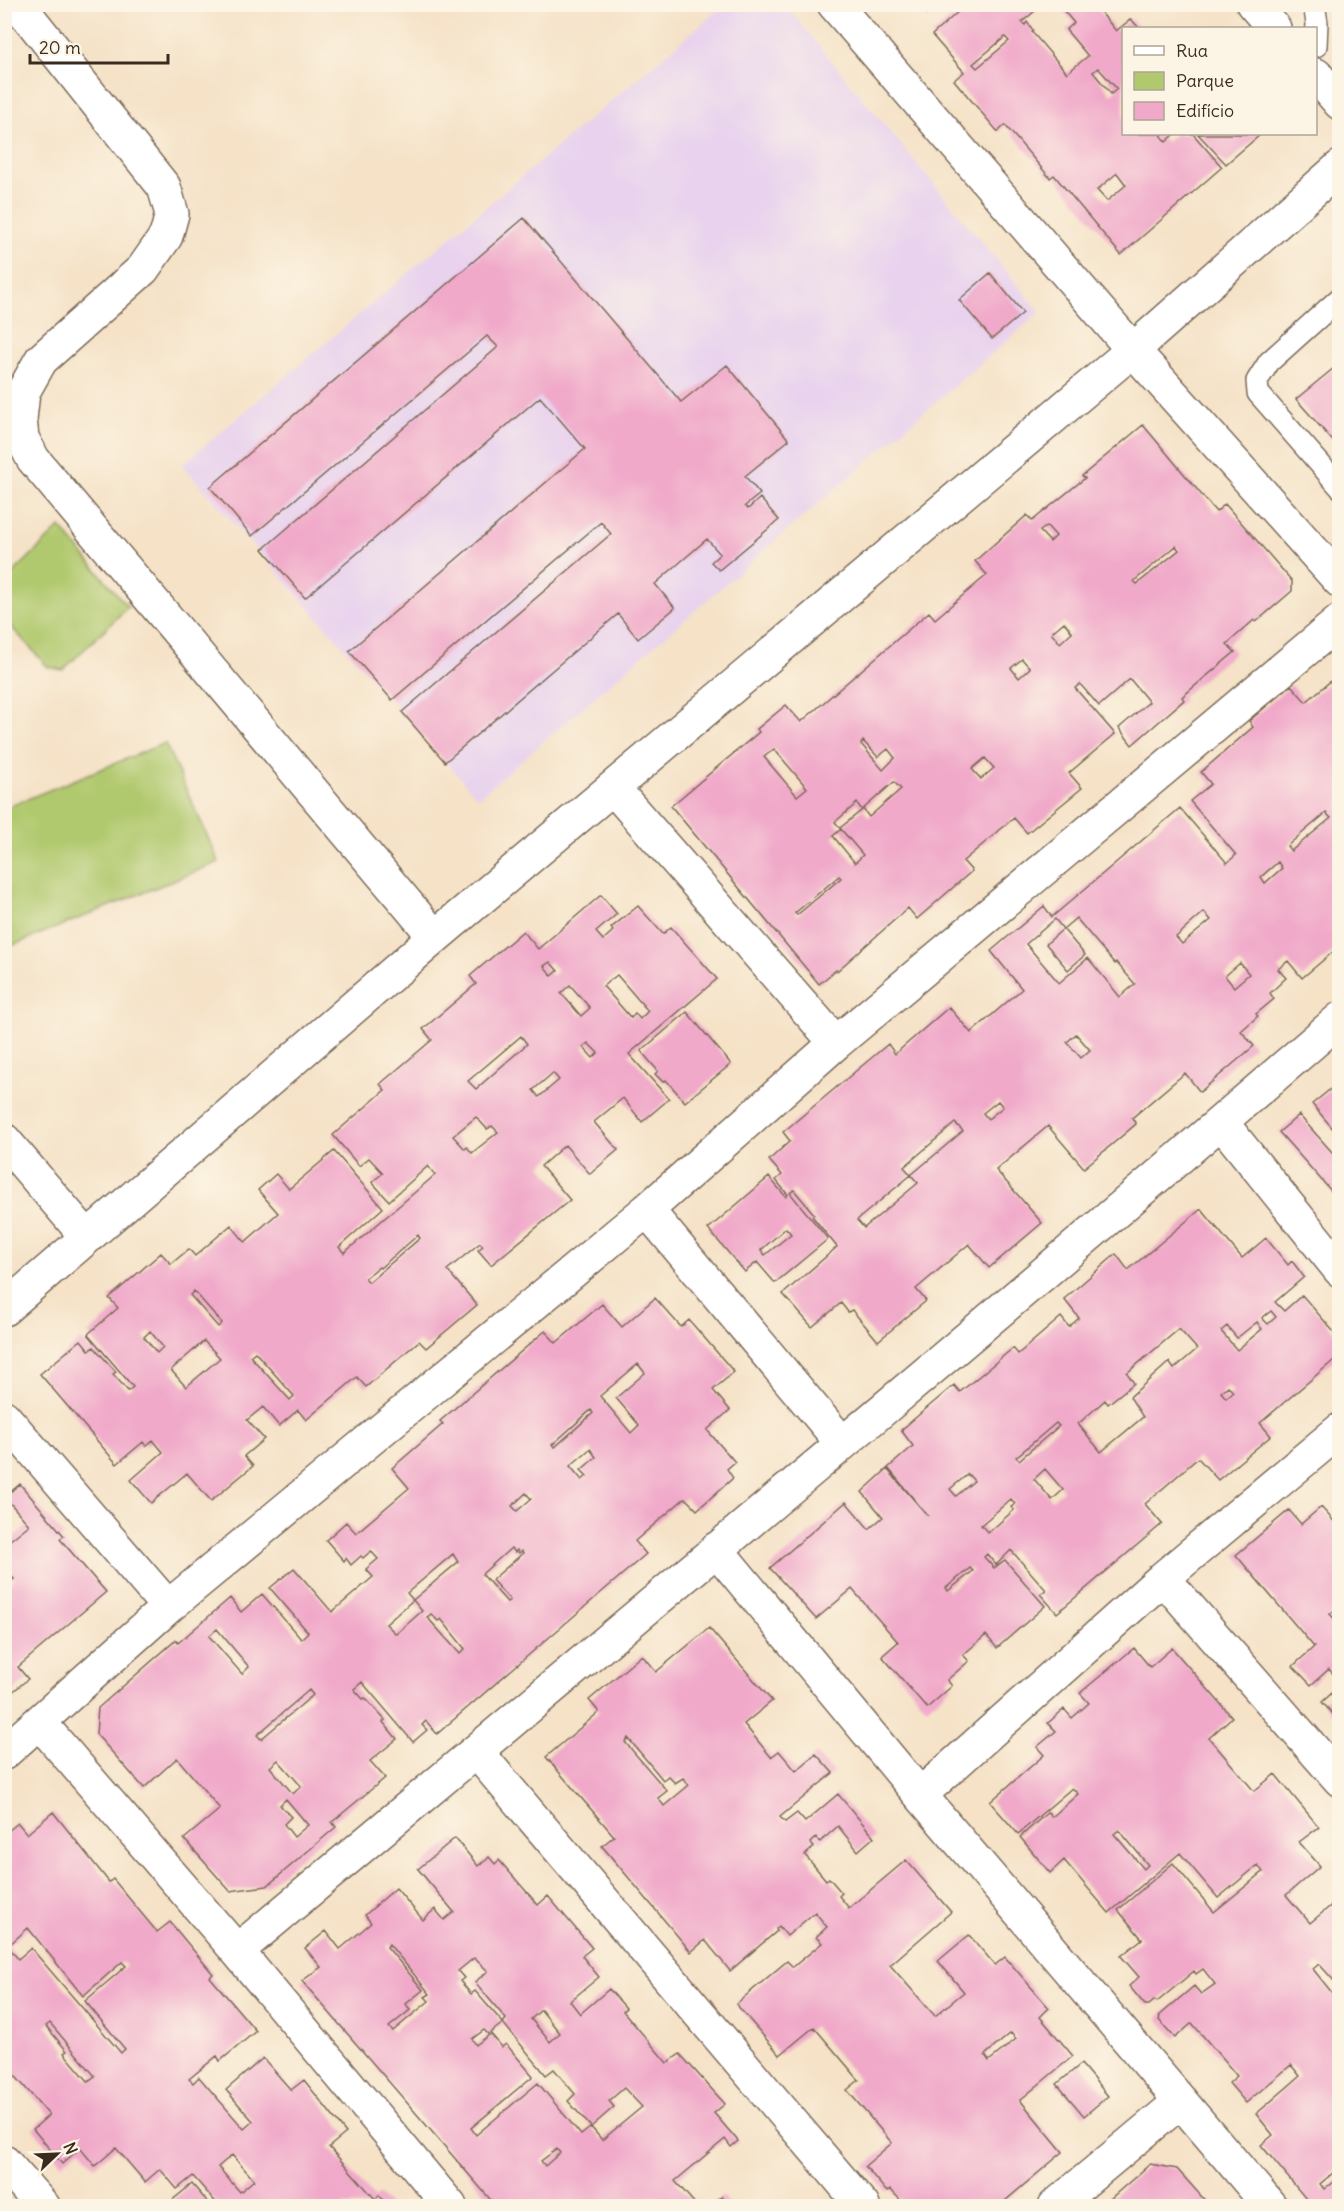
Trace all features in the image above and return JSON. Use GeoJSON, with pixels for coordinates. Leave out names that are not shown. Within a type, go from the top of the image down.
{"type":"FeatureCollection","features":[{"type":"Feature","properties":{"kind":"street"},"geometry":{"type":"LineString","coordinates":[[18,4],[164,187],[172,214],[165,236],[143,269],[41,360],[23,392],[20,419],[22,438],[33,459],[435,937]]}},
{"type":"Feature","properties":{"kind":"street"},"geometry":{"type":"LineString","coordinates":[[834,4],[1133,350],[1340,581]]}},
{"type":"Feature","properties":{"kind":"street"},"geometry":{"type":"LineString","coordinates":[[1253,4],[1273,27]]}},
{"type":"Feature","properties":{"kind":"street"},"geometry":{"type":"LineString","coordinates":[[1317,76],[1340,103]]}},
{"type":"Feature","properties":{"kind":"street"},"geometry":{"type":"LineString","coordinates":[[4,1310],[435,937],[1133,350],[1340,167]]}},
{"type":"Feature","properties":{"kind":"street"},"geometry":{"type":"LineString","coordinates":[[4,1753],[168,1607],[647,1210],[836,1043],[1340,621]]}},
{"type":"Feature","properties":{"kind":"street"},"geometry":{"type":"LineString","coordinates":[[613,788],[836,1043]]}},
{"type":"Feature","properties":{"kind":"street"},"geometry":{"type":"LineString","coordinates":[[237,1951],[716,1550],[1340,1019]]}},
{"type":"Feature","properties":{"kind":"street"},"geometry":{"type":"LineString","coordinates":[[1221,1122],[1340,1270]]}},
{"type":"Feature","properties":{"kind":"street"},"geometry":{"type":"LineString","coordinates":[[4,1140],[87,1237]]}},
{"type":"Feature","properties":{"kind":"street"},"geometry":{"type":"LineString","coordinates":[[647,1210],[842,1443]]}},
{"type":"Feature","properties":{"kind":"street"},"geometry":{"type":"LineString","coordinates":[[4,1417],[168,1607]]}},
{"type":"Feature","properties":{"kind":"street"},"geometry":{"type":"LineString","coordinates":[[920,1795],[1163,1578],[1340,1430]]}},
{"type":"Feature","properties":{"kind":"street"},"geometry":{"type":"LineString","coordinates":[[716,1550],[920,1795],[1270,2206]]}},
{"type":"Feature","properties":{"kind":"street"},"geometry":{"type":"LineString","coordinates":[[1163,1578],[1340,1780]]}},
{"type":"Feature","properties":{"kind":"street"},"geometry":{"type":"LineString","coordinates":[[40,1723],[237,1951],[450,2206]]}},
{"type":"Feature","properties":{"kind":"street"},"geometry":{"type":"LineString","coordinates":[[476,1751],[863,2206]]}},
{"type":"Feature","properties":{"kind":"street"},"geometry":{"type":"LineString","coordinates":[[1055,2206],[1181,2101]]}},
{"type":"Feature","properties":{"kind":"street"},"geometry":{"type":"LineString","coordinates":[[4,2162],[43,2206]]}},
{"type":"Feature","properties":{"kind":"lane"},"geometry":{"type":"LineString","coordinates":[[1314,4],[1317,27]]}},
{"type":"Feature","properties":{"kind":"lane"},"geometry":{"type":"LineString","coordinates":[[1340,298],[1269,362],[1257,381],[1258,393],[1340,487]]}},
{"type":"Feature","properties":{"kind":"shaded area"},"geometry":{"type":"Polygon","coordinates":[[[724,5],[785,5],[1040,312],[478,798],[182,465],[724,5]]]}},
{"type":"Feature","properties":{"kind":"green space"},"geometry":{"type":"Polygon","coordinates":[[[60,527],[128,607],[63,670],[48,667],[4,619],[5,581],[60,527]]]}},
{"type":"Feature","properties":{"kind":"green space"},"geometry":{"type":"Polygon","coordinates":[[[165,743],[219,862],[6,948],[4,943],[5,808],[165,743]]]}},
{"type":"Feature","properties":{"kind":"building"},"geometry":{"type":"Polygon","coordinates":[[[919,4],[938,4],[927,14],[919,4]]]}},
{"type":"Feature","properties":{"kind":"building"},"geometry":{"type":"Polygon","coordinates":[[[1058,4],[1094,4],[1116,31],[1131,19],[1138,27],[1122,27],[1122,135],[1162,135],[1166,142],[1174,135],[1194,135],[1222,167],[1121,255],[1054,175],[1050,178],[1005,125],[998,132],[954,80],[964,72],[932,35],[959,11],[954,5],[1042,5],[1022,22],[1025,25],[1027,22],[1032,32],[1067,73],[1088,56],[1066,30],[1074,23],[1058,4]],[[1005,37],[973,64],[977,68],[1009,41],[1005,37]],[[1098,68],[1093,72],[1111,94],[1117,89],[1098,68]],[[1117,173],[1097,190],[1107,201],[1126,185],[1117,173]]]}},
{"type":"Feature","properties":{"kind":"building"},"geometry":{"type":"Polygon","coordinates":[[[1199,135],[1260,135],[1226,164],[1199,135]]]}},
{"type":"Feature","properties":{"kind":"building"},"geometry":{"type":"Polygon","coordinates":[[[524,218],[681,402],[727,365],[789,440],[745,476],[760,494],[745,506],[748,509],[760,498],[779,520],[719,570],[711,562],[720,554],[707,539],[655,584],[675,608],[638,639],[618,614],[445,762],[402,712],[611,534],[601,522],[392,700],[349,651],[585,449],[540,397],[305,598],[263,549],[498,347],[487,336],[252,536],[210,487],[524,218]]]}},
{"type":"Feature","properties":{"kind":"building"},"geometry":{"type":"Polygon","coordinates":[[[990,273],[1023,313],[992,339],[959,300],[990,273]]]}},
{"type":"Feature","properties":{"kind":"building"},"geometry":{"type":"Polygon","coordinates":[[[1340,363],[1340,449],[1296,399],[1340,363]]]}},
{"type":"Feature","properties":{"kind":"building"},"geometry":{"type":"Polygon","coordinates":[[[1143,425],[1216,512],[1225,504],[1292,581],[1292,591],[1227,644],[1235,652],[1182,697],[1184,700],[1132,745],[1119,728],[1149,702],[1130,679],[1099,706],[1080,684],[1075,688],[1115,734],[1069,773],[1082,788],[1027,833],[1014,818],[963,861],[972,871],[917,919],[908,908],[837,971],[819,984],[671,806],[759,732],[757,729],[786,705],[801,722],[929,612],[935,619],[987,575],[975,561],[1027,515],[1032,521],[1085,478],[1082,476],[1143,425]],[[1047,526],[1040,531],[1050,542],[1056,536],[1047,526]],[[1176,546],[1134,581],[1137,584],[1179,550],[1176,546]],[[1064,622],[1051,633],[1060,643],[1072,632],[1064,622]],[[1022,659],[1011,668],[1019,678],[1030,668],[1022,659]],[[863,741],[861,744],[883,770],[895,758],[888,749],[878,757],[863,741]],[[774,749],[764,757],[797,796],[807,788],[774,749]],[[985,758],[972,769],[981,779],[994,768],[985,758]],[[894,782],[863,809],[869,817],[901,789],[894,782]],[[857,803],[835,822],[840,828],[862,810],[857,803]],[[841,829],[833,836],[855,863],[863,855],[841,829]],[[839,876],[795,913],[797,915],[841,878],[839,876]]]}},
{"type":"Feature","properties":{"kind":"building"},"geometry":{"type":"Polygon","coordinates":[[[1340,673],[1340,946],[1302,978],[1288,961],[1278,969],[1286,978],[1270,993],[1274,999],[1241,1031],[1254,1046],[1200,1092],[1185,1073],[1132,1118],[1136,1124],[1084,1168],[1048,1126],[996,1170],[1042,1223],[989,1268],[969,1244],[916,1289],[926,1301],[878,1341],[852,1310],[848,1312],[841,1303],[812,1327],[783,1294],[837,1247],[794,1190],[790,1193],[828,1239],[775,1283],[757,1262],[745,1272],[708,1229],[769,1177],[786,1197],[788,1195],[776,1180],[782,1175],[769,1160],[790,1141],[783,1132],[888,1044],[895,1054],[949,1007],[971,1033],[1022,989],[991,951],[1044,906],[1052,917],[1180,808],[1227,863],[1236,855],[1190,801],[1211,784],[1201,772],[1253,727],[1249,721],[1291,685],[1306,702],[1340,673]],[[1326,813],[1287,846],[1291,851],[1331,818],[1326,813]],[[1278,862],[1261,877],[1265,883],[1282,868],[1278,862]],[[1204,912],[1176,937],[1182,944],[1211,920],[1204,912]],[[1076,918],[1063,929],[1055,919],[1026,944],[1059,983],[1088,958],[1120,997],[1135,984],[1076,918]],[[1240,963],[1225,976],[1234,987],[1249,974],[1240,963]],[[1076,1034],[1067,1042],[1081,1058],[1090,1050],[1076,1034]],[[998,1101],[983,1113],[988,1119],[1003,1107],[998,1101]],[[955,1123],[904,1167],[911,1175],[963,1131],[955,1123]],[[911,1175],[857,1220],[864,1228],[918,1183],[911,1175]],[[786,1228],[761,1250],[765,1255],[791,1234],[786,1228]]]}},
{"type":"Feature","properties":{"kind":"building"},"geometry":{"type":"Polygon","coordinates":[[[601,895],[617,914],[596,932],[603,940],[613,931],[611,928],[638,906],[663,934],[671,927],[717,979],[629,1054],[669,1099],[642,1122],[623,1098],[594,1122],[618,1150],[590,1174],[565,1145],[541,1166],[570,1200],[491,1265],[478,1250],[483,1246],[480,1243],[447,1270],[477,1305],[426,1348],[419,1341],[366,1387],[357,1377],[306,1420],[298,1410],[279,1426],[263,1407],[247,1420],[264,1439],[244,1456],[253,1466],[211,1501],[187,1473],[151,1503],[131,1480],[163,1452],[153,1440],[146,1446],[143,1442],[117,1464],[40,1374],[81,1340],[89,1350],[94,1347],[116,1372],[113,1374],[128,1391],[133,1387],[88,1334],[118,1308],[109,1298],[161,1253],[171,1264],[189,1249],[195,1256],[231,1225],[245,1242],[278,1213],[258,1190],[276,1174],[289,1189],[334,1151],[383,1208],[339,1247],[344,1253],[435,1175],[428,1166],[389,1201],[372,1182],[383,1173],[369,1158],[359,1166],[333,1135],[385,1090],[380,1084],[432,1040],[423,1029],[476,984],[470,976],[523,931],[538,949],[601,895]],[[550,962],[544,966],[552,976],[558,971],[550,962]],[[617,975],[603,986],[631,1018],[635,1013],[640,1019],[648,1011],[617,975]],[[570,985],[561,993],[581,1016],[590,1008],[570,985]],[[521,1036],[468,1081],[476,1089],[527,1044],[521,1036]],[[588,1043],[583,1047],[593,1058],[598,1053],[588,1043]],[[553,1073],[533,1090],[539,1097],[559,1080],[553,1073]],[[476,1117],[453,1136],[465,1149],[467,1147],[472,1153],[498,1132],[492,1126],[487,1129],[476,1117]],[[418,1235],[380,1268],[365,1278],[369,1282],[420,1238],[418,1235]],[[194,1291],[190,1295],[218,1327],[222,1323],[194,1291]],[[150,1331],[144,1337],[157,1353],[163,1347],[150,1331]],[[204,1341],[171,1370],[186,1387],[220,1358],[204,1341]],[[255,1352],[250,1356],[290,1400],[294,1396],[255,1352]]]}},
{"type":"Feature","properties":{"kind":"building"},"geometry":{"type":"Polygon","coordinates":[[[1063,929],[1085,955],[1068,970],[1046,944],[1063,929]]]}},
{"type":"Feature","properties":{"kind":"building"},"geometry":{"type":"Polygon","coordinates":[[[687,1012],[731,1064],[685,1102],[666,1080],[663,1082],[655,1074],[658,1071],[641,1051],[687,1012]]]}},
{"type":"Feature","properties":{"kind":"building"},"geometry":{"type":"Polygon","coordinates":[[[1333,1087],[1340,1094],[1340,1137],[1312,1104],[1333,1087]]]}},
{"type":"Feature","properties":{"kind":"building"},"geometry":{"type":"Polygon","coordinates":[[[1299,1115],[1340,1161],[1340,1201],[1279,1132],[1299,1115]]]}},
{"type":"Feature","properties":{"kind":"building"},"geometry":{"type":"Polygon","coordinates":[[[1201,1209],[1242,1258],[1266,1238],[1288,1265],[1292,1261],[1304,1277],[1275,1302],[1284,1311],[1302,1295],[1340,1339],[1340,1355],[1260,1423],[1271,1436],[1218,1480],[1198,1458],[1145,1504],[1162,1524],[1057,1613],[1040,1594],[1046,1590],[1011,1550],[996,1565],[987,1554],[984,1557],[994,1568],[1005,1560],[1045,1606],[997,1648],[986,1635],[963,1655],[969,1661],[947,1680],[952,1686],[927,1708],[882,1656],[898,1642],[852,1589],[816,1619],[770,1568],[846,1502],[869,1529],[883,1517],[862,1492],[887,1469],[928,1516],[888,1468],[913,1446],[901,1430],[954,1385],[960,1392],[1013,1348],[1018,1354],[1061,1317],[1069,1327],[1079,1318],[1064,1299],[1116,1254],[1128,1270],[1201,1209]],[[1271,1311],[1262,1318],[1268,1324],[1276,1317],[1271,1311]],[[1257,1322],[1237,1338],[1227,1326],[1221,1331],[1237,1350],[1262,1329],[1257,1322]],[[1179,1329],[1127,1373],[1134,1383],[1108,1404],[1105,1400],[1078,1424],[1101,1452],[1143,1417],[1130,1397],[1169,1362],[1174,1369],[1197,1349],[1179,1329]],[[1228,1386],[1221,1392],[1226,1398],[1233,1392],[1228,1386]],[[1056,1423],[1016,1457],[1019,1460],[1059,1426],[1056,1423]],[[1045,1469],[1034,1479],[1052,1500],[1063,1490],[1045,1469]],[[968,1474],[950,1489],[956,1496],[974,1481],[968,1474]],[[1011,1499],[981,1525],[988,1533],[1014,1510],[1011,1507],[1015,1504],[1011,1499]],[[970,1568],[946,1588],[948,1591],[973,1571],[970,1568]]]}},
{"type":"Feature","properties":{"kind":"building"},"geometry":{"type":"Polygon","coordinates":[[[655,1298],[681,1327],[689,1320],[734,1372],[713,1390],[730,1410],[707,1430],[735,1462],[727,1469],[733,1478],[697,1510],[685,1498],[635,1541],[646,1554],[437,1734],[426,1721],[422,1725],[427,1730],[413,1742],[362,1682],[354,1689],[385,1720],[383,1722],[397,1739],[370,1761],[385,1778],[332,1822],[336,1827],[267,1886],[230,1891],[184,1839],[220,1809],[177,1758],[144,1788],[96,1734],[98,1708],[176,1640],[178,1643],[230,1598],[241,1612],[262,1594],[301,1639],[308,1632],[270,1588],[294,1568],[332,1612],[373,1577],[366,1569],[378,1559],[371,1551],[351,1565],[346,1558],[344,1561],[326,1540],[346,1522],[356,1533],[409,1488],[392,1468],[443,1424],[440,1421],[545,1331],[556,1343],[602,1304],[622,1327],[655,1298]],[[638,1364],[600,1396],[631,1433],[639,1425],[616,1398],[645,1373],[638,1364]],[[591,1410],[552,1445],[555,1447],[593,1413],[591,1410]],[[590,1449],[570,1466],[582,1480],[587,1476],[581,1470],[596,1457],[590,1449]],[[526,1493],[512,1506],[517,1511],[531,1499],[526,1493]],[[511,1548],[482,1574],[507,1602],[510,1600],[492,1580],[523,1553],[517,1550],[515,1552],[511,1548]],[[453,1554],[407,1593],[413,1600],[458,1562],[453,1554]],[[413,1600],[386,1624],[396,1634],[422,1611],[413,1600]],[[431,1614],[427,1617],[460,1654],[465,1649],[441,1619],[438,1621],[431,1614]],[[217,1629],[209,1636],[242,1674],[249,1667],[217,1629]],[[309,1690],[257,1735],[261,1739],[313,1695],[309,1690]],[[278,1760],[270,1767],[293,1794],[301,1786],[278,1760]],[[286,1799],[280,1805],[291,1817],[284,1824],[294,1837],[308,1825],[286,1799]]]}},
{"type":"Feature","properties":{"kind":"building"},"geometry":{"type":"Polygon","coordinates":[[[20,1484],[64,1536],[60,1539],[106,1592],[18,1667],[28,1679],[4,1699],[4,1636],[9,1632],[4,1626],[4,1587],[14,1579],[4,1569],[4,1545],[29,1525],[4,1496],[4,1490],[8,1494],[20,1484]]]}},
{"type":"Feature","properties":{"kind":"building"},"geometry":{"type":"Polygon","coordinates":[[[1321,1507],[1340,1528],[1340,1606],[1330,1614],[1340,1625],[1340,1682],[1329,1669],[1311,1685],[1293,1666],[1314,1647],[1236,1555],[1289,1510],[1301,1524],[1321,1507]]]}},
{"type":"Feature","properties":{"kind":"building"},"geometry":{"type":"Polygon","coordinates":[[[709,1628],[772,1701],[744,1724],[771,1757],[779,1751],[796,1771],[816,1754],[833,1773],[780,1817],[785,1822],[797,1813],[805,1822],[838,1794],[874,1837],[858,1851],[838,1826],[820,1842],[816,1837],[810,1843],[814,1847],[805,1855],[826,1880],[829,1878],[842,1893],[839,1896],[849,1908],[906,1860],[951,1912],[890,1965],[935,2016],[964,1992],[938,1961],[969,1935],[995,1965],[1005,1957],[1049,2008],[1040,2017],[1073,2056],[1020,2100],[1063,2152],[999,2206],[906,2206],[890,2189],[887,2192],[865,2166],[892,2143],[847,2090],[859,2080],[814,2027],[780,2055],[736,2004],[787,1961],[793,1967],[822,1943],[816,1937],[827,1927],[815,1912],[787,1936],[779,1926],[777,1931],[730,1971],[705,1940],[691,1952],[602,1846],[614,1836],[546,1757],[599,1712],[589,1700],[642,1655],[656,1672],[709,1628]],[[628,1738],[625,1742],[667,1791],[658,1798],[664,1806],[689,1785],[683,1778],[675,1783],[668,1776],[663,1780],[628,1738]],[[1011,2033],[985,2055],[989,2061],[1016,2039],[1011,2033]]]}},
{"type":"Feature","properties":{"kind":"building"},"geometry":{"type":"Polygon","coordinates":[[[1134,1648],[1150,1667],[1172,1648],[1232,1717],[1209,1738],[1254,1791],[1275,1774],[1319,1827],[1299,1842],[1320,1866],[1286,1895],[1310,1923],[1340,1898],[1340,1982],[1337,1984],[1319,1964],[1313,1969],[1333,1994],[1340,1989],[1340,2167],[1320,2184],[1324,2190],[1340,2177],[1340,2206],[1312,2206],[1261,2145],[1273,2135],[1256,2114],[1300,2076],[1291,2065],[1246,2103],[1229,2083],[1237,2076],[1192,2023],[1175,2038],[1159,2020],[1159,2016],[1194,1986],[1201,1994],[1215,1984],[1203,1969],[1196,1974],[1194,1971],[1157,2002],[1155,2000],[1145,2005],[1129,1986],[1139,1977],[1121,1956],[1142,1939],[1118,1910],[1173,1863],[1214,1912],[1263,1872],[1258,1865],[1218,1898],[1180,1853],[1109,1913],[1064,1860],[1050,1873],[1020,1837],[1048,1812],[1052,1817],[1078,1794],[1072,1788],[1018,1834],[990,1802],[1044,1755],[1037,1747],[1056,1731],[1048,1723],[1064,1709],[1072,1718],[1089,1703],[1080,1693],[1134,1648]],[[1119,1830],[1114,1834],[1144,1869],[1148,1865],[1119,1830]]]}},
{"type":"Feature","properties":{"kind":"building"},"geometry":{"type":"Polygon","coordinates":[[[1340,1686],[1340,1722],[1322,1702],[1340,1686]]]}},
{"type":"Feature","properties":{"kind":"building"},"geometry":{"type":"Polygon","coordinates":[[[53,1812],[109,1882],[113,1879],[157,1932],[170,1922],[213,1974],[210,1977],[256,2031],[220,2061],[217,2056],[189,2079],[193,2083],[199,2077],[244,2129],[253,2121],[226,2090],[263,2058],[291,2090],[304,2080],[346,2133],[329,2147],[375,2199],[379,2195],[389,2206],[219,2206],[193,2176],[177,2189],[160,2169],[145,2182],[116,2148],[95,2166],[80,2148],[62,2164],[33,2129],[49,2115],[4,2063],[4,1834],[18,1823],[27,1834],[53,1812]],[[28,1928],[8,1946],[18,1959],[31,1948],[121,2053],[125,2049],[85,2001],[126,1966],[122,1962],[83,1996],[28,1928]],[[50,2023],[46,2026],[67,2051],[64,2053],[88,2081],[95,2076],[50,2023]],[[232,2155],[218,2167],[240,2192],[254,2180],[232,2155]]]}},
{"type":"Feature","properties":{"kind":"building"},"geometry":{"type":"Polygon","coordinates":[[[455,1838],[478,1866],[489,1857],[495,1864],[499,1860],[538,1905],[548,1896],[592,1948],[582,1956],[599,1977],[570,2001],[580,2014],[609,1989],[626,2008],[623,2011],[667,2063],[680,2054],[725,2104],[714,2113],[738,2141],[731,2147],[725,2139],[675,2181],[697,2206],[617,2206],[612,2200],[605,2206],[576,2206],[570,2200],[562,2206],[496,2206],[302,1981],[321,1967],[305,1948],[326,1931],[340,1949],[371,1923],[365,1915],[396,1888],[423,1920],[435,1909],[444,1920],[454,1912],[418,1869],[455,1838]],[[389,1944],[387,1947],[423,1990],[406,2004],[410,2010],[389,2027],[393,2031],[429,2001],[425,1997],[430,1994],[389,1944]],[[474,1958],[458,1971],[464,1978],[460,1981],[471,1994],[475,1991],[503,2023],[506,2019],[475,1982],[488,1971],[474,1958]],[[541,2010],[531,2019],[550,2042],[560,2033],[541,2010]],[[503,2023],[490,2033],[502,2047],[506,2044],[533,2076],[471,2128],[476,2135],[538,2083],[581,2135],[591,2127],[568,2101],[575,2094],[554,2069],[546,2075],[503,2023]],[[484,2030],[472,2039],[476,2045],[489,2035],[484,2030]],[[624,2088],[609,2101],[614,2107],[591,2127],[602,2140],[642,2107],[624,2088]],[[557,2149],[541,2161],[545,2166],[560,2153],[557,2149]]]}},
{"type":"Feature","properties":{"kind":"building"},"geometry":{"type":"Polygon","coordinates":[[[1081,2064],[1108,2096],[1084,2116],[1057,2084],[1081,2064]]]}},
{"type":"Feature","properties":{"kind":"building"},"geometry":{"type":"Polygon","coordinates":[[[1150,2164],[1177,2169],[1210,2206],[1102,2206],[1150,2164]]]}},
{"type":"Feature","properties":{"kind":"building"},"geometry":{"type":"Polygon","coordinates":[[[192,2184],[211,2206],[165,2206],[192,2184]]]}},
{"type":"Feature","properties":{"kind":"building"},"geometry":{"type":"Polygon","coordinates":[[[722,2196],[730,2206],[710,2206],[722,2196]]]}}]}
